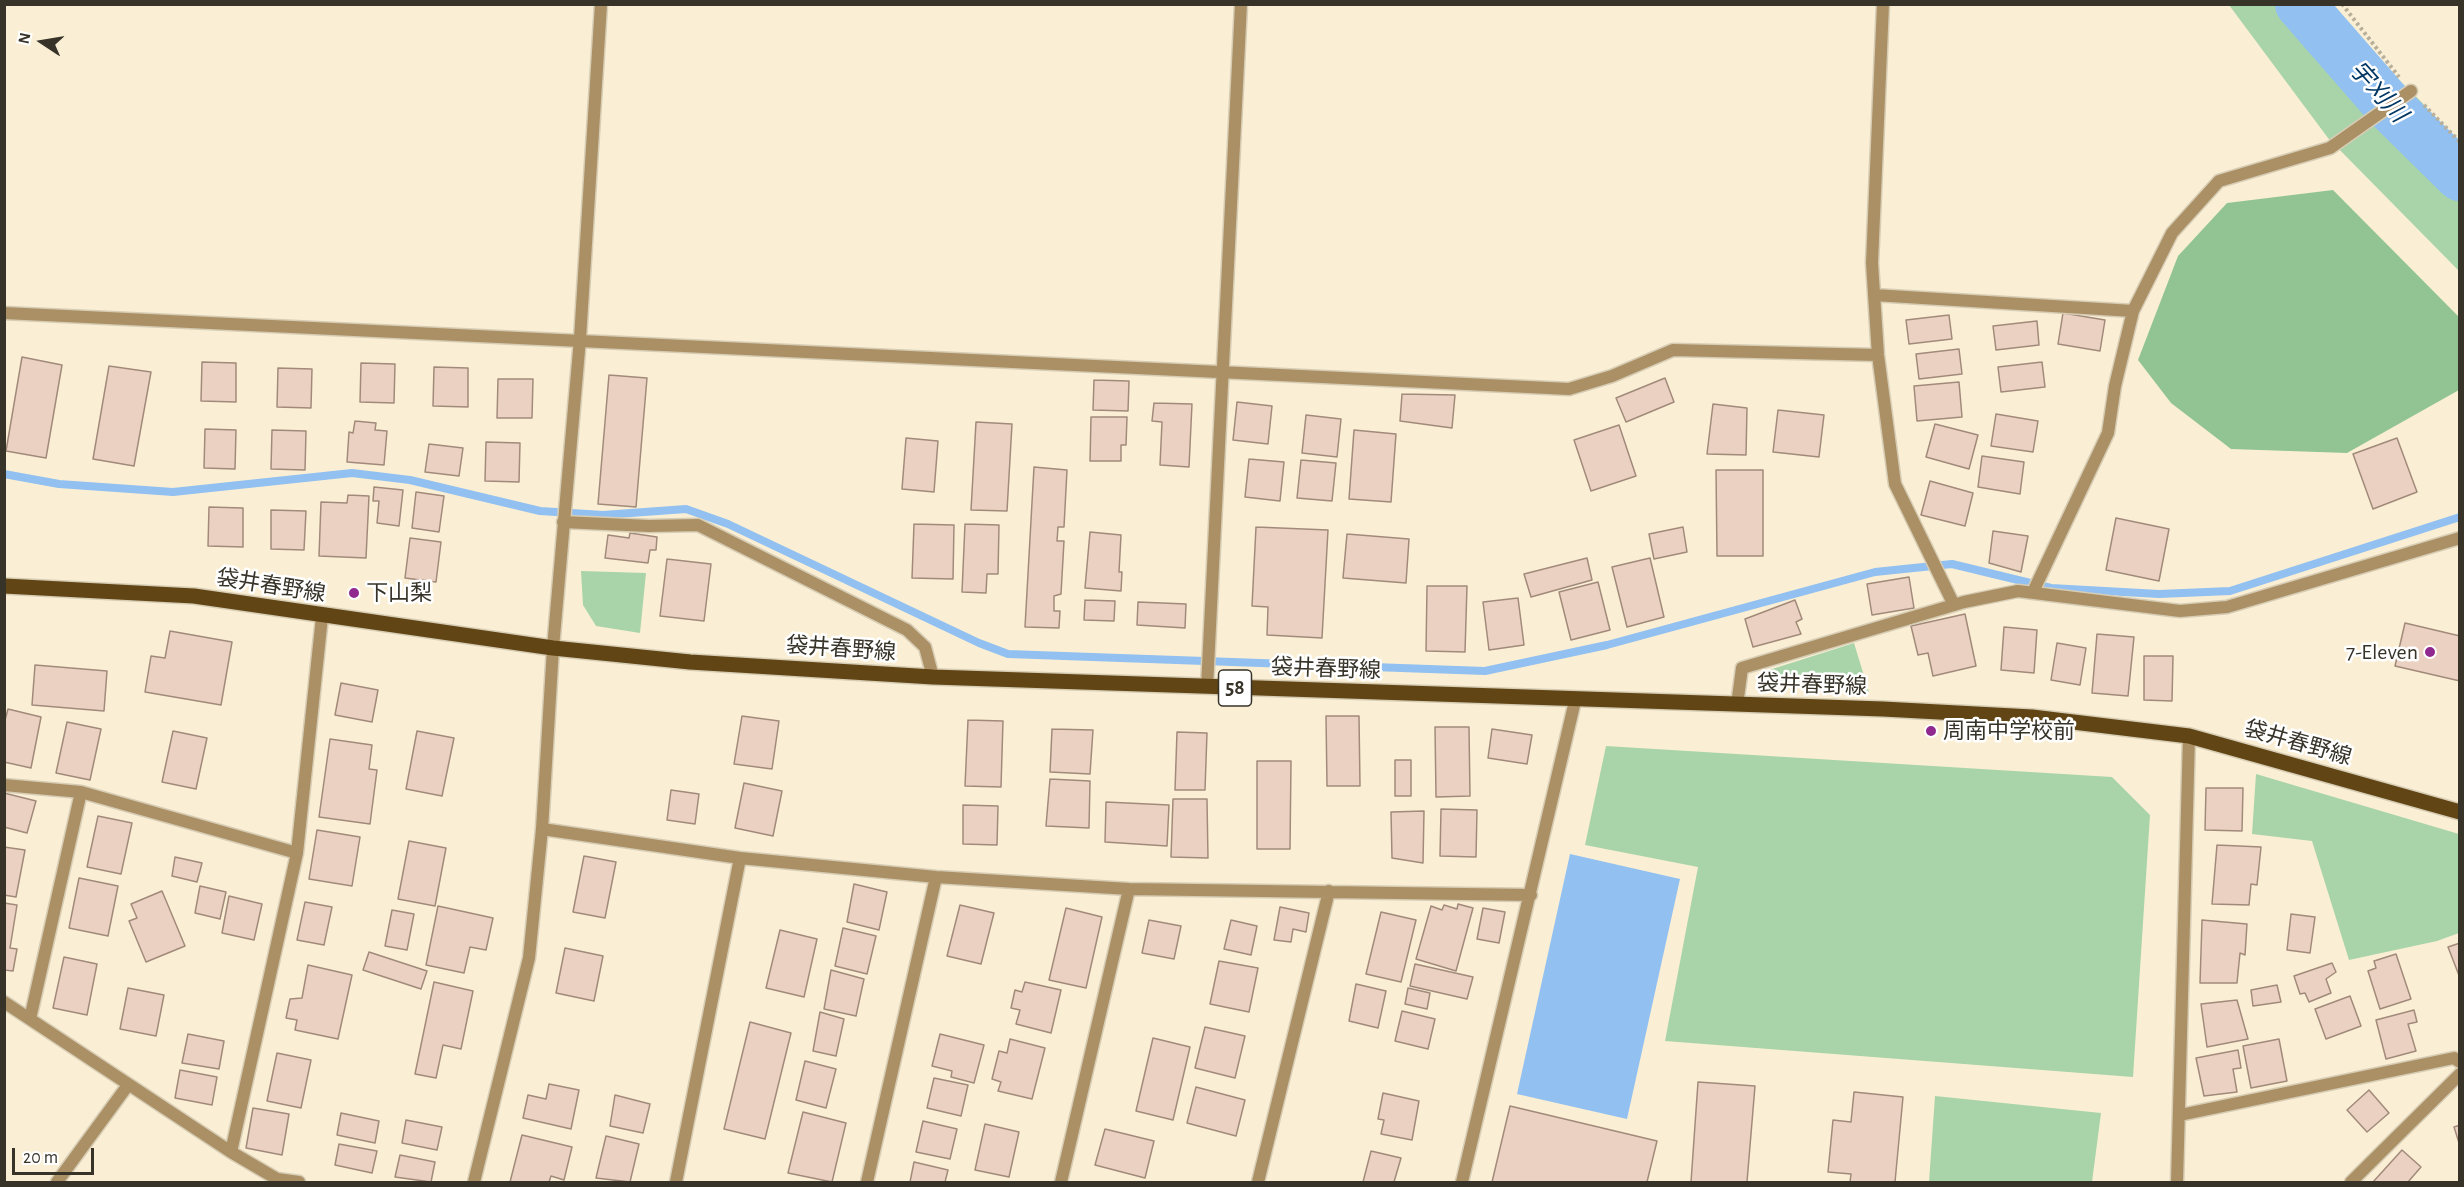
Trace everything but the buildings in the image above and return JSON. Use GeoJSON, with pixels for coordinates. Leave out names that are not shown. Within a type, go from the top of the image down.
{"type":"FeatureCollection","features":[{"type":"Feature","properties":{"kind":"main road","name":"袋井春野線"},"geometry":{"type":"LineString","coordinates":[[4,586],[194,596],[553,648],[690,662],[933,678],[2032,717],[2189,736],[2460,812]]}},
{"type":"Feature","properties":{"kind":"street"},"geometry":{"type":"LineString","coordinates":[[474,1182],[529,958],[543,829],[553,648],[580,339],[601,4]]}},
{"type":"Feature","properties":{"kind":"street"},"geometry":{"type":"LineString","coordinates":[[1207,687],[1241,4]]}},
{"type":"Feature","properties":{"kind":"street"},"geometry":{"type":"LineString","coordinates":[[1883,4],[1872,263],[1878,355],[1895,484],[1954,605]]}},
{"type":"Feature","properties":{"kind":"street"},"geometry":{"type":"LineString","coordinates":[[2033,592],[2108,433],[2115,386],[2133,311],[2172,233],[2219,181],[2330,148],[2411,91]]}},
{"type":"Feature","properties":{"kind":"street"},"geometry":{"type":"LineString","coordinates":[[1874,295],[2133,311]]}},
{"type":"Feature","properties":{"kind":"street"},"geometry":{"type":"LineString","coordinates":[[4,313],[1223,370],[1569,389],[1612,376],[1673,350],[1878,355]]}},
{"type":"Feature","properties":{"kind":"street"},"geometry":{"type":"LineString","coordinates":[[563,521],[649,526],[699,525],[907,630],[925,647],[933,678]]}},
{"type":"Feature","properties":{"kind":"street"},"geometry":{"type":"LineString","coordinates":[[1737,705],[1742,668],[1954,605],[2018,591],[2180,611],[2227,607],[2460,538]]}},
{"type":"Feature","properties":{"kind":"street"},"geometry":{"type":"LineString","coordinates":[[231,1152],[297,853],[322,616]]}},
{"type":"Feature","properties":{"kind":"street"},"geometry":{"type":"LineString","coordinates":[[1462,1182],[1575,701]]}},
{"type":"Feature","properties":{"kind":"street"},"geometry":{"type":"LineString","coordinates":[[2177,1182],[2189,736]]}},
{"type":"Feature","properties":{"kind":"street"},"geometry":{"type":"LineString","coordinates":[[4,785],[81,792],[297,853]]}},
{"type":"Feature","properties":{"kind":"street"},"geometry":{"type":"LineString","coordinates":[[30,1019],[81,792]]}},
{"type":"Feature","properties":{"kind":"street"},"geometry":{"type":"LineString","coordinates":[[543,829],[741,858],[936,877],[1129,889],[1531,895]]}},
{"type":"Feature","properties":{"kind":"street"},"geometry":{"type":"LineString","coordinates":[[676,1182],[741,858]]}},
{"type":"Feature","properties":{"kind":"street"},"geometry":{"type":"LineString","coordinates":[[867,1182],[936,877]]}},
{"type":"Feature","properties":{"kind":"street"},"geometry":{"type":"LineString","coordinates":[[1061,1182],[1129,889]]}},
{"type":"Feature","properties":{"kind":"street"},"geometry":{"type":"LineString","coordinates":[[1258,1182],[1329,891]]}},
{"type":"Feature","properties":{"kind":"street"},"geometry":{"type":"LineString","coordinates":[[4,1002],[231,1152],[276,1179],[299,1182]]}},
{"type":"Feature","properties":{"kind":"street"},"geometry":{"type":"LineString","coordinates":[[2180,1115],[2454,1059],[2460,1062]]}},
{"type":"Feature","properties":{"kind":"street"},"geometry":{"type":"LineString","coordinates":[[2351,1182],[2460,1074]]}},
{"type":"Feature","properties":{"kind":"street"},"geometry":{"type":"LineString","coordinates":[[57,1182],[128,1085]]}},
{"type":"Feature","properties":{"kind":"green space"},"geometry":{"type":"Polygon","coordinates":[[[2229,5],[2333,5],[2387,71],[2411,91],[2459,142],[2459,271],[2328,138],[2229,5]]]}},
{"type":"Feature","properties":{"kind":"green space"},"geometry":{"type":"Polygon","coordinates":[[[2333,190],[2459,317],[2459,390],[2347,453],[2231,449],[2171,403],[2138,360],[2178,256],[2227,203],[2333,190]]]}},
{"type":"Feature","properties":{"kind":"green space"},"geometry":{"type":"Polygon","coordinates":[[[581,571],[646,573],[640,633],[596,626],[583,605],[581,571]]]}},
{"type":"Feature","properties":{"kind":"green space"},"geometry":{"type":"Polygon","coordinates":[[[1854,643],[1869,692],[1784,684],[1769,670],[1854,643]]]}},
{"type":"Feature","properties":{"kind":"green space"},"geometry":{"type":"Polygon","coordinates":[[[1606,746],[2112,777],[2150,815],[2133,1077],[1665,1041],[1698,867],[1585,845],[1606,746]]]}},
{"type":"Feature","properties":{"kind":"green space"},"geometry":{"type":"Polygon","coordinates":[[[2256,774],[2459,834],[2459,933],[2437,941],[2349,960],[2312,841],[2252,834],[2256,774]]]}},
{"type":"Feature","properties":{"kind":"green space"},"geometry":{"type":"Polygon","coordinates":[[[1935,1096],[2101,1113],[2092,1182],[1929,1182],[1935,1096]]]}},
{"type":"Feature","properties":{"kind":"water"},"geometry":{"type":"Polygon","coordinates":[[[1570,854],[1680,879],[1627,1119],[1517,1094],[1570,854]]]}},
{"type":"Feature","properties":{"kind":"waterway","name":"宇刈川"},"geometry":{"type":"LineString","coordinates":[[2300,4],[2389,106],[2460,176]]}},
{"type":"Feature","properties":{"kind":"waterway"},"geometry":{"type":"LineString","coordinates":[[4,474],[59,484],[173,492],[352,473],[410,480],[540,511],[603,515],[686,509],[728,524],[979,643],[1008,654],[1485,671],[1607,645],[1875,572],[1952,564],[2051,588],[2159,594],[2230,591],[2460,517]]}},
{"type":"Feature","properties":{"kind":"place","name":"下山梨"},"geometry":{"type":"Point","coordinates":[354,593]}},
{"type":"Feature","properties":{"kind":"place","name":"7-Eleven"},"geometry":{"type":"Point","coordinates":[2430,652]}},
{"type":"Feature","properties":{"kind":"place","name":"周南中学校前"},"geometry":{"type":"Point","coordinates":[1931,731]}}]}
